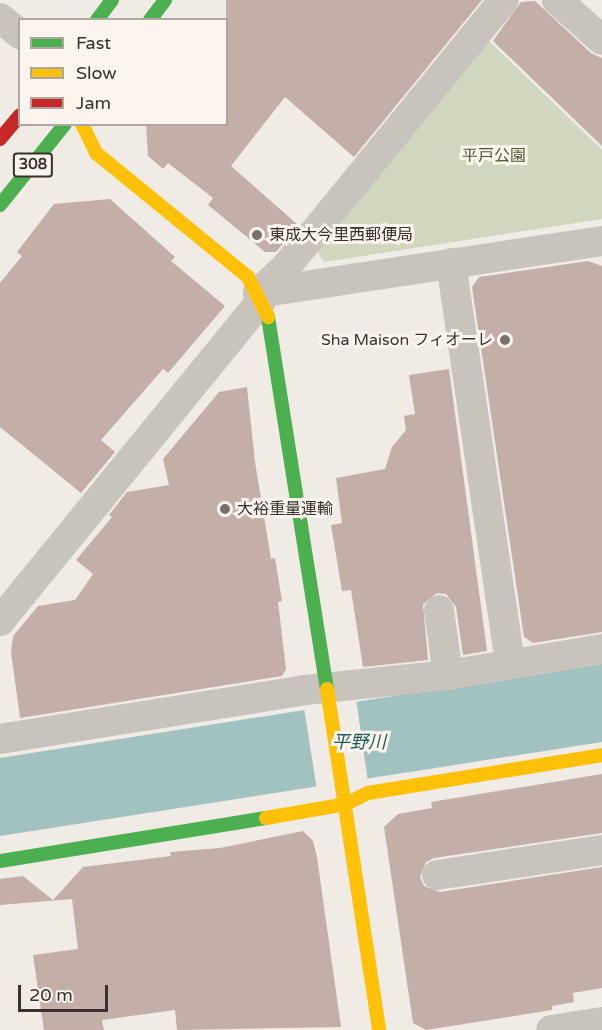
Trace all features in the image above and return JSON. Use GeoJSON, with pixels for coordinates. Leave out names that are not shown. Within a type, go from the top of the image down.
{"type":"FeatureCollection","features":[{"type":"Feature","properties":{"kind":"main road"},"geometry":{"type":"LineString","coordinates":[[98,18],[112,0]]}},
{"type":"Feature","properties":{"kind":"main road"},"geometry":{"type":"LineString","coordinates":[[152,18],[165,0]]}},
{"type":"Feature","properties":{"kind":"main road","name":"308"},"geometry":{"type":"LineString","coordinates":[[0,139],[18,117]]}},
{"type":"Feature","properties":{"kind":"main road","name":"308"},"geometry":{"type":"LineString","coordinates":[[0,205],[63,126]]}},
{"type":"Feature","properties":{"kind":"main road"},"geometry":{"type":"LineString","coordinates":[[83,126],[96,153],[248,277],[260,296],[272,328],[379,1030]]}},
{"type":"Feature","properties":{"kind":"main road"},"geometry":{"type":"LineString","coordinates":[[0,861],[346,804],[368,793],[602,755]]}},
{"type":"Feature","properties":{"kind":"street"},"geometry":{"type":"LineString","coordinates":[[0,621],[260,296],[504,0]]}},
{"type":"Feature","properties":{"kind":"street"},"geometry":{"type":"LineString","coordinates":[[558,0],[602,40]]}},
{"type":"Feature","properties":{"kind":"street"},"geometry":{"type":"LineString","coordinates":[[0,18],[18,32]]}},
{"type":"Feature","properties":{"kind":"street"},"geometry":{"type":"LineString","coordinates":[[260,296],[451,263],[602,241]]}},
{"type":"Feature","properties":{"kind":"street"},"geometry":{"type":"LineString","coordinates":[[451,263],[510,663]]}},
{"type":"Feature","properties":{"kind":"street"},"geometry":{"type":"LineString","coordinates":[[438,610],[448,675]]}},
{"type":"Feature","properties":{"kind":"street"},"geometry":{"type":"LineString","coordinates":[[0,739],[304,690],[329,696],[510,663],[602,649]]}},
{"type":"Feature","properties":{"kind":"street"},"geometry":{"type":"LineString","coordinates":[[437,875],[602,850]]}},
{"type":"Feature","properties":{"kind":"street"},"geometry":{"type":"LineString","coordinates":[[551,1030],[602,1022]]}},
{"type":"Feature","properties":{"kind":"green space","name":"平戸公園"},"geometry":{"type":"Polygon","coordinates":[[[487,39],[602,150],[602,219],[324,262],[315,248],[487,39]]]}},
{"type":"Feature","properties":{"kind":"water","name":"平野川"},"geometry":{"type":"Polygon","coordinates":[[[602,663],[602,742],[0,836],[0,758],[602,663]]]}},
{"type":"Feature","properties":{"kind":"pier"},"geometry":{"type":"Polygon","coordinates":[[[356,699],[368,782],[317,790],[304,708],[356,699]]]}},
{"type":"Feature","properties":{"kind":"building"},"geometry":{"type":"Polygon","coordinates":[[[226,0],[482,0],[354,157],[285,97],[231,166],[298,225],[276,252],[265,252],[208,205],[213,198],[168,163],[163,169],[148,156],[146,126],[228,126],[228,18],[226,18],[226,0]]]}},
{"type":"Feature","properties":{"kind":"building"},"geometry":{"type":"Polygon","coordinates":[[[535,1],[591,53],[602,58],[602,146],[493,41],[521,2],[535,1]]]}},
{"type":"Feature","properties":{"kind":"building"},"geometry":{"type":"Polygon","coordinates":[[[110,199],[175,257],[171,261],[225,306],[168,373],[163,369],[101,440],[115,452],[81,493],[0,427],[0,283],[22,256],[17,252],[54,204],[110,199]]]}},
{"type":"Feature","properties":{"kind":"building"},"geometry":{"type":"Polygon","coordinates":[[[588,261],[602,266],[602,632],[533,643],[524,637],[472,287],[479,277],[588,261]]]}},
{"type":"Feature","properties":{"kind":"building"},"geometry":{"type":"Polygon","coordinates":[[[449,369],[487,651],[463,655],[456,607],[446,594],[437,593],[423,604],[428,660],[363,667],[351,590],[342,591],[331,525],[342,523],[336,478],[385,469],[392,447],[406,430],[404,416],[415,414],[409,375],[449,369]]]}},
{"type":"Feature","properties":{"kind":"building"},"geometry":{"type":"Polygon","coordinates":[[[247,387],[255,462],[271,559],[275,558],[282,601],[278,602],[286,669],[282,676],[20,718],[11,652],[13,636],[38,606],[75,600],[93,574],[76,560],[112,517],[109,515],[127,492],[169,485],[163,459],[219,392],[247,387]]]}},
{"type":"Feature","properties":{"kind":"building"},"geometry":{"type":"Polygon","coordinates":[[[602,774],[602,833],[434,858],[426,862],[420,877],[424,886],[440,892],[602,867],[602,988],[573,993],[574,1002],[552,1006],[552,1010],[426,1030],[413,1023],[384,827],[398,814],[432,808],[431,802],[602,774]]]}},
{"type":"Feature","properties":{"kind":"building"},"geometry":{"type":"Polygon","coordinates":[[[303,831],[313,841],[317,857],[341,1027],[177,1030],[175,1010],[102,1020],[104,1030],[44,1030],[33,955],[78,949],[72,899],[0,905],[0,879],[23,876],[53,900],[83,867],[171,856],[170,852],[220,848],[303,831]]]}},
{"type":"Feature","properties":{"kind":"traffic: fast"},"geometry":{"type":"LineString","coordinates":[[98,18],[112,0]]}},
{"type":"Feature","properties":{"kind":"traffic: fast"},"geometry":{"type":"LineString","coordinates":[[152,18],[165,0]]}},
{"type":"Feature","properties":{"kind":"traffic: fast"},"geometry":{"type":"LineString","coordinates":[[0,205],[63,126]]}},
{"type":"Feature","properties":{"kind":"traffic: fast"},"geometry":{"type":"LineString","coordinates":[[268,317],[327,689]]}},
{"type":"Feature","properties":{"kind":"traffic: fast"},"geometry":{"type":"LineString","coordinates":[[0,861],[266,818]]}},
{"type":"Feature","properties":{"kind":"traffic: slow"},"geometry":{"type":"LineString","coordinates":[[83,126],[96,153],[248,277],[268,317]]}},
{"type":"Feature","properties":{"kind":"traffic: slow"},"geometry":{"type":"LineString","coordinates":[[327,689],[379,1030]]}},
{"type":"Feature","properties":{"kind":"traffic: slow"},"geometry":{"type":"LineString","coordinates":[[266,818],[346,804],[368,793],[602,755]]}},
{"type":"Feature","properties":{"kind":"traffic: jam"},"geometry":{"type":"LineString","coordinates":[[0,139],[18,117]]}},
{"type":"Feature","properties":{"kind":"place","name":"東成大今里西郵便局"},"geometry":{"type":"Point","coordinates":[257,235]}},
{"type":"Feature","properties":{"kind":"place","name":"Sha Maison フィオーレ"},"geometry":{"type":"Point","coordinates":[505,340]}},
{"type":"Feature","properties":{"kind":"place","name":"大裕重量運輸"},"geometry":{"type":"Point","coordinates":[225,509]}}]}
